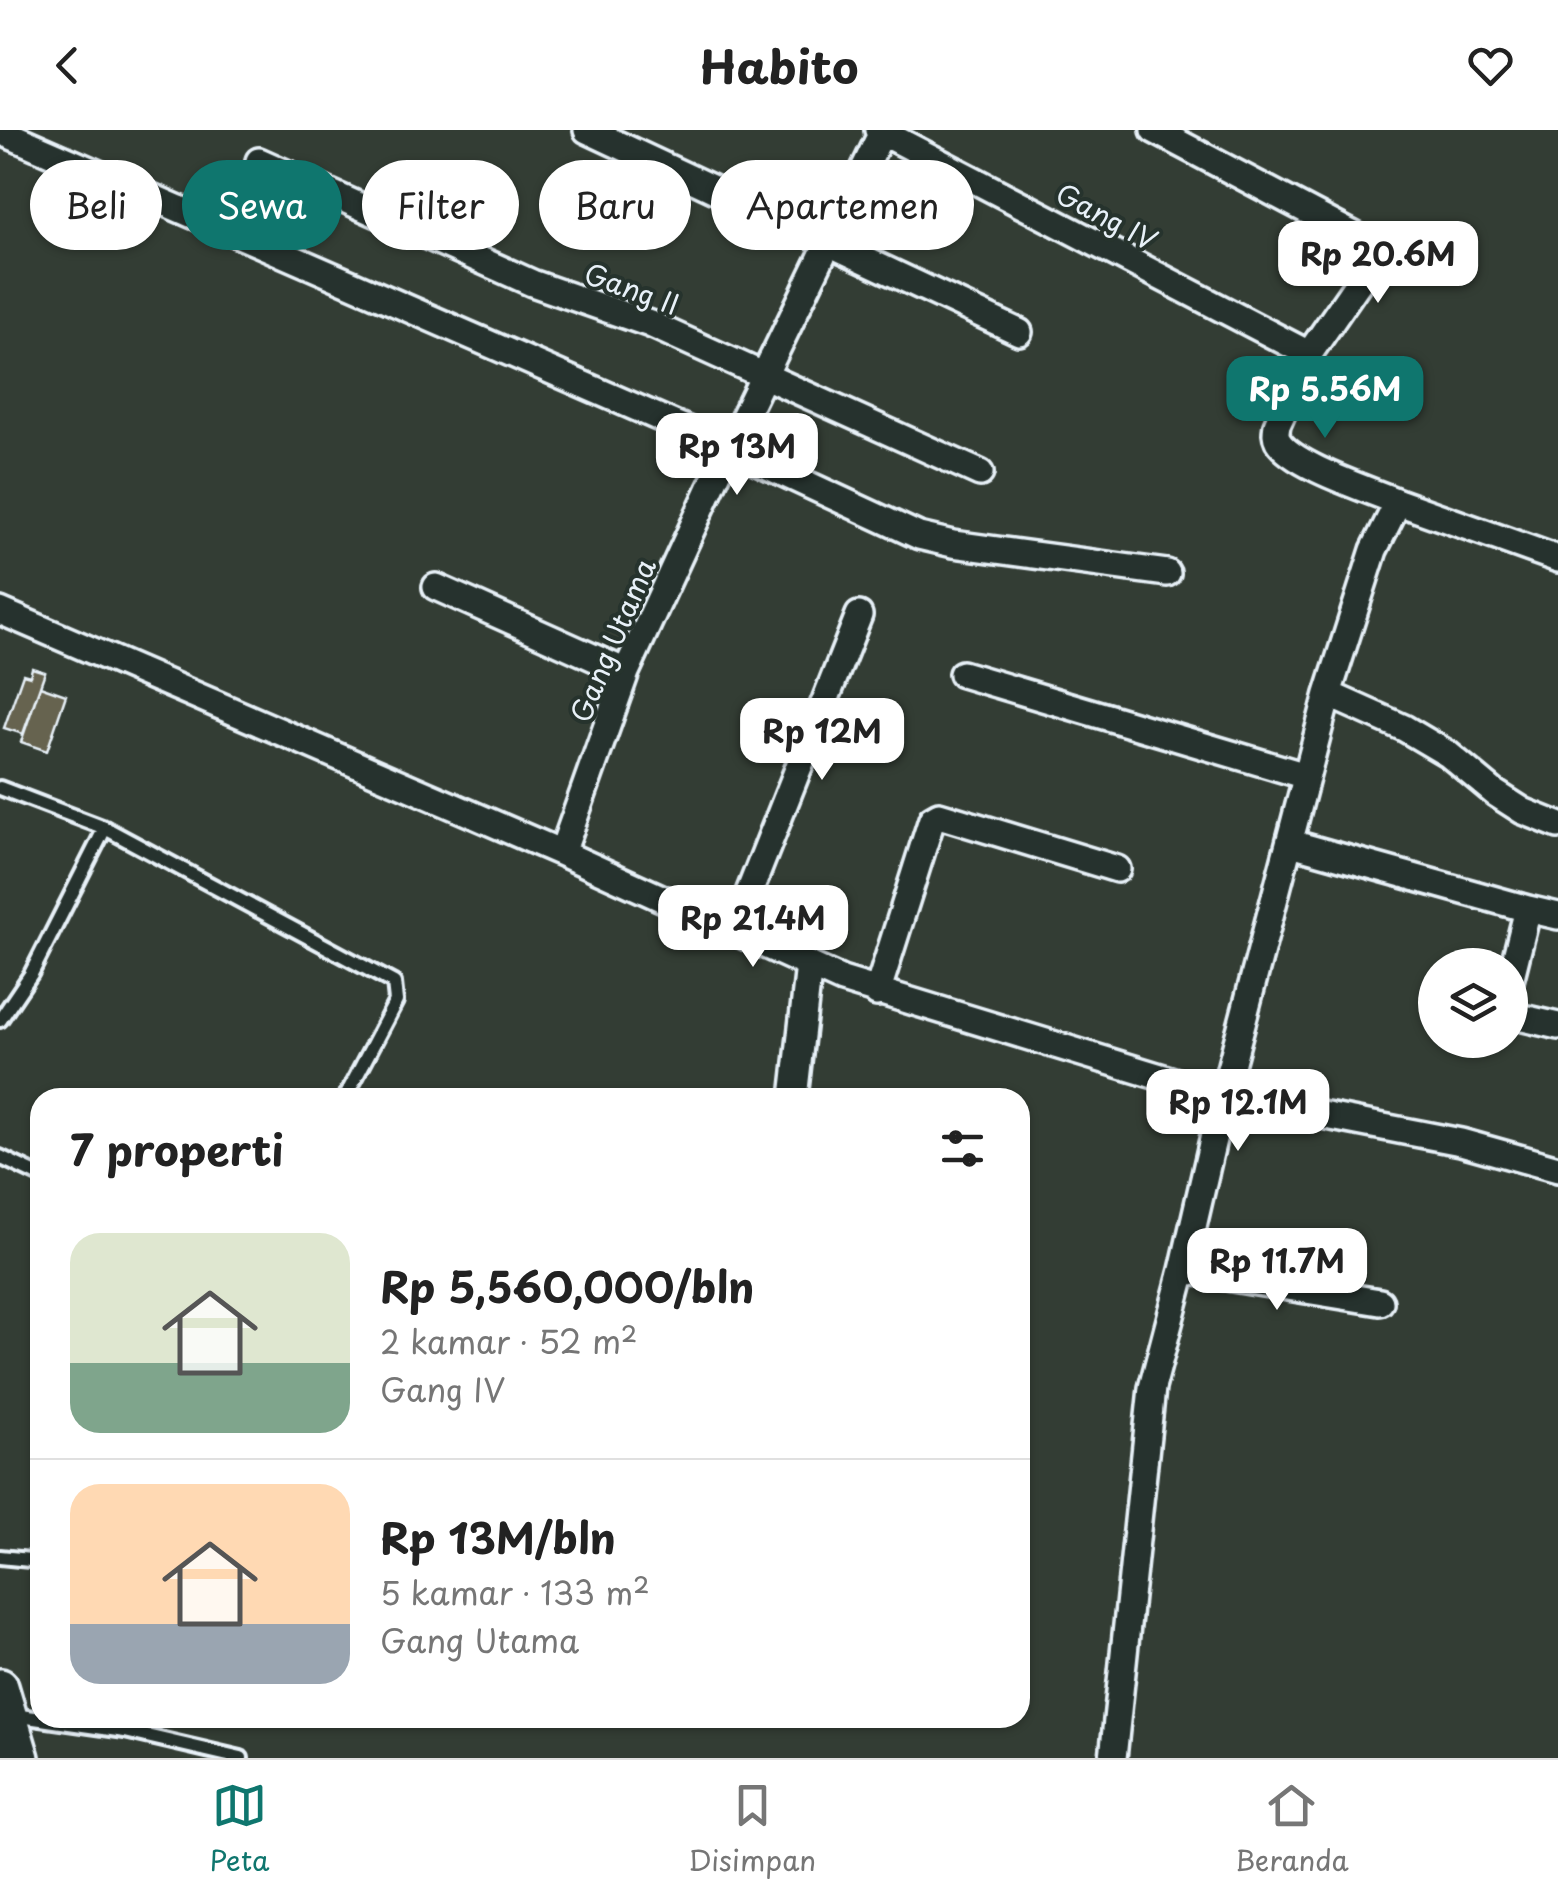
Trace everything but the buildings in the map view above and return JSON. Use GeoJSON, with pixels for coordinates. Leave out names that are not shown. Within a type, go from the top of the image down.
{"type":"FeatureCollection","features":[{"type":"Feature","properties":{"kind":"main road"},"geometry":{"type":"LineString","coordinates":[[4,1701],[21,1758]]}},
{"type":"Feature","properties":{"kind":"street"},"geometry":{"type":"LineString","coordinates":[[587,130],[711,189]]}},
{"type":"Feature","properties":{"kind":"street"},"geometry":{"type":"LineString","coordinates":[[1154,130],[1369,242],[1369,267],[1309,354],[1277,425],[1280,443],[1306,462],[1398,502],[1558,558]]}},
{"type":"Feature","properties":{"kind":"street"},"geometry":{"type":"LineString","coordinates":[[0,131],[730,448],[920,536],[953,544],[1167,573]]}},
{"type":"Feature","properties":{"kind":"street","name":"Gang Utama"},"geometry":{"type":"LineString","coordinates":[[868,160],[881,131]]}},
{"type":"Feature","properties":{"kind":"street","name":"Gang IV"},"geometry":{"type":"LineString","coordinates":[[881,131],[1309,354]]}},
{"type":"Feature","properties":{"kind":"street","name":"Gang II"},"geometry":{"type":"LineString","coordinates":[[342,198],[532,283],[650,324],[980,473]]}},
{"type":"Feature","properties":{"kind":"street","name":"Gang Utama"},"geometry":{"type":"LineString","coordinates":[[562,853],[626,672],[826,250]]}},
{"type":"Feature","properties":{"kind":"street"},"geometry":{"type":"LineString","coordinates":[[839,250],[1019,332]]}},
{"type":"Feature","properties":{"kind":"street"},"geometry":{"type":"LineString","coordinates":[[1112,1758],[1152,1388],[1222,1096],[1328,694],[1374,550],[1398,502]]}},
{"type":"Feature","properties":{"kind":"street"},"geometry":{"type":"LineString","coordinates":[[436,587],[626,672]]}},
{"type":"Feature","properties":{"kind":"street"},"geometry":{"type":"LineString","coordinates":[[0,612],[878,992],[1222,1096],[1462,1142],[1558,1169]]}},
{"type":"Feature","properties":{"kind":"street"},"geometry":{"type":"LineString","coordinates":[[734,931],[860,615]]}},
{"type":"Feature","properties":{"kind":"street"},"geometry":{"type":"LineString","coordinates":[[962,674],[1306,776]]}},
{"type":"Feature","properties":{"kind":"street"},"geometry":{"type":"LineString","coordinates":[[1328,694],[1404,728],[1448,754],[1523,812],[1558,825]]}},
{"type":"Feature","properties":{"kind":"street"},"geometry":{"type":"LineString","coordinates":[[878,992],[932,819],[938,815],[1118,869]]}},
{"type":"Feature","properties":{"kind":"street"},"geometry":{"type":"LineString","coordinates":[[1291,843],[1558,916]]}},
{"type":"Feature","properties":{"kind":"street"},"geometry":{"type":"LineString","coordinates":[[1518,948],[1528,909]]}},
{"type":"Feature","properties":{"kind":"street"},"geometry":{"type":"LineString","coordinates":[[795,1088],[809,965]]}},
{"type":"Feature","properties":{"kind":"street"},"geometry":{"type":"LineString","coordinates":[[1528,1019],[1558,1026]]}},
{"type":"Feature","properties":{"kind":"street"},"geometry":{"type":"LineString","coordinates":[[1183,1270],[1380,1302]]}},
{"type":"Feature","properties":{"kind":"lane"},"geometry":{"type":"LineString","coordinates":[[0,788],[106,828],[394,983],[396,1001],[351,1088]]}},
{"type":"Feature","properties":{"kind":"lane"},"geometry":{"type":"LineString","coordinates":[[0,1020],[31,974],[106,828]]}},
{"type":"Feature","properties":{"kind":"lane"},"geometry":{"type":"LineString","coordinates":[[0,1157],[30,1171]]}},
{"type":"Feature","properties":{"kind":"lane"},"geometry":{"type":"LineString","coordinates":[[0,1558],[30,1560]]}},
{"type":"Feature","properties":{"kind":"lane"},"geometry":{"type":"LineString","coordinates":[[4,1701],[30,1708]]}},
{"type":"Feature","properties":{"kind":"lane"},"geometry":{"type":"LineString","coordinates":[[112,1728],[241,1758]]}}]}
